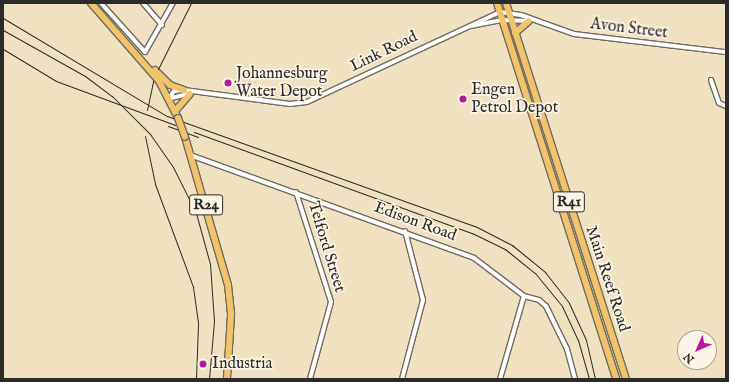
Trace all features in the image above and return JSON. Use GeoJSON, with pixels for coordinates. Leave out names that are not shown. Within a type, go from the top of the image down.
{"type":"FeatureCollection","features":[{"type":"Feature","properties":{"kind":"main road","name":"R24"},"geometry":{"type":"LineString","coordinates":[[92,3],[170,97],[176,111],[228,285],[231,315],[227,379]]}},
{"type":"Feature","properties":{"kind":"main road","name":"Main Reef Road"},"geometry":{"type":"LineString","coordinates":[[497,3],[616,379]]}},
{"type":"Feature","properties":{"kind":"main road","name":"Main Reef Road"},"geometry":{"type":"LineString","coordinates":[[506,3],[626,379]]}},
{"type":"Feature","properties":{"kind":"main road"},"geometry":{"type":"LineString","coordinates":[[515,33],[530,21]]}},
{"type":"Feature","properties":{"kind":"main road"},"geometry":{"type":"LineString","coordinates":[[128,46],[167,82],[187,92],[177,105],[176,111]]}},
{"type":"Feature","properties":{"kind":"main road"},"geometry":{"type":"LineString","coordinates":[[559,200],[567,198]]}},
{"type":"Feature","properties":{"kind":"street"},"geometry":{"type":"LineString","coordinates":[[101,3],[142,50],[149,50],[173,3]]}},
{"type":"Feature","properties":{"kind":"street"},"geometry":{"type":"LineString","coordinates":[[143,3],[162,25]]}},
{"type":"Feature","properties":{"kind":"street"},"geometry":{"type":"LineString","coordinates":[[500,12],[509,12]]}},
{"type":"Feature","properties":{"kind":"street","name":"Link Road"},"geometry":{"type":"LineString","coordinates":[[187,92],[290,104],[307,102],[500,12]]}},
{"type":"Feature","properties":{"kind":"street","name":"Avon Street"},"geometry":{"type":"LineString","coordinates":[[509,12],[530,21],[574,34],[726,52]]}},
{"type":"Feature","properties":{"kind":"street","name":"Link Road"},"geometry":{"type":"LineString","coordinates":[[470,26],[502,20]]}},
{"type":"Feature","properties":{"kind":"street","name":"Avon Street"},"geometry":{"type":"LineString","coordinates":[[502,20],[530,21]]}},
{"type":"Feature","properties":{"kind":"street"},"geometry":{"type":"LineString","coordinates":[[711,80],[719,103],[726,106]]}},
{"type":"Feature","properties":{"kind":"street"},"geometry":{"type":"LineString","coordinates":[[170,97],[174,91],[187,92]]}},
{"type":"Feature","properties":{"kind":"street"},"geometry":{"type":"LineString","coordinates":[[170,97],[187,92]]}},
{"type":"Feature","properties":{"kind":"street","name":"Edison Road"},"geometry":{"type":"LineString","coordinates":[[190,156],[405,231],[474,258],[524,296],[539,300],[551,314],[567,349],[575,379]]}},
{"type":"Feature","properties":{"kind":"street","name":"Telford Street"},"geometry":{"type":"LineString","coordinates":[[296,192],[331,302],[310,379]]}},
{"type":"Feature","properties":{"kind":"street"},"geometry":{"type":"LineString","coordinates":[[402,379],[423,300],[405,231]]}},
{"type":"Feature","properties":{"kind":"street"},"geometry":{"type":"LineString","coordinates":[[500,379],[524,296]]}},
{"type":"Feature","properties":{"kind":"railway"},"geometry":{"type":"LineString","coordinates":[[158,69],[191,3]]}},
{"type":"Feature","properties":{"kind":"railway"},"geometry":{"type":"LineString","coordinates":[[3,18],[167,116],[475,226],[512,245],[545,272],[569,303],[586,340],[595,379]]}},
{"type":"Feature","properties":{"kind":"railway"},"geometry":{"type":"LineString","coordinates":[[3,30],[85,76],[112,96],[150,134],[173,167],[196,213],[210,264],[214,321],[209,379]]}},
{"type":"Feature","properties":{"kind":"railway"},"geometry":{"type":"LineString","coordinates":[[3,49],[56,81],[175,125]]}},
{"type":"Feature","properties":{"kind":"railway"},"geometry":{"type":"LineString","coordinates":[[147,110],[153,81]]}},
{"type":"Feature","properties":{"kind":"railway"},"geometry":{"type":"LineString","coordinates":[[168,126],[198,137]]}},
{"type":"Feature","properties":{"kind":"railway"},"geometry":{"type":"LineString","coordinates":[[194,132],[472,233],[505,249],[535,273],[562,306],[578,340],[589,379]]}},
{"type":"Feature","properties":{"kind":"railway"},"geometry":{"type":"LineString","coordinates":[[145,136],[155,184],[193,287],[198,324],[196,379]]}},
{"type":"Feature","properties":{"kind":"place","name":"Johannesburg Water Depot"},"geometry":{"type":"Point","coordinates":[228,83]}},
{"type":"Feature","properties":{"kind":"place","name":"Engen Petrol Depot"},"geometry":{"type":"Point","coordinates":[463,99]}},
{"type":"Feature","properties":{"kind":"place","name":"Industria"},"geometry":{"type":"Point","coordinates":[203,364]}}]}
